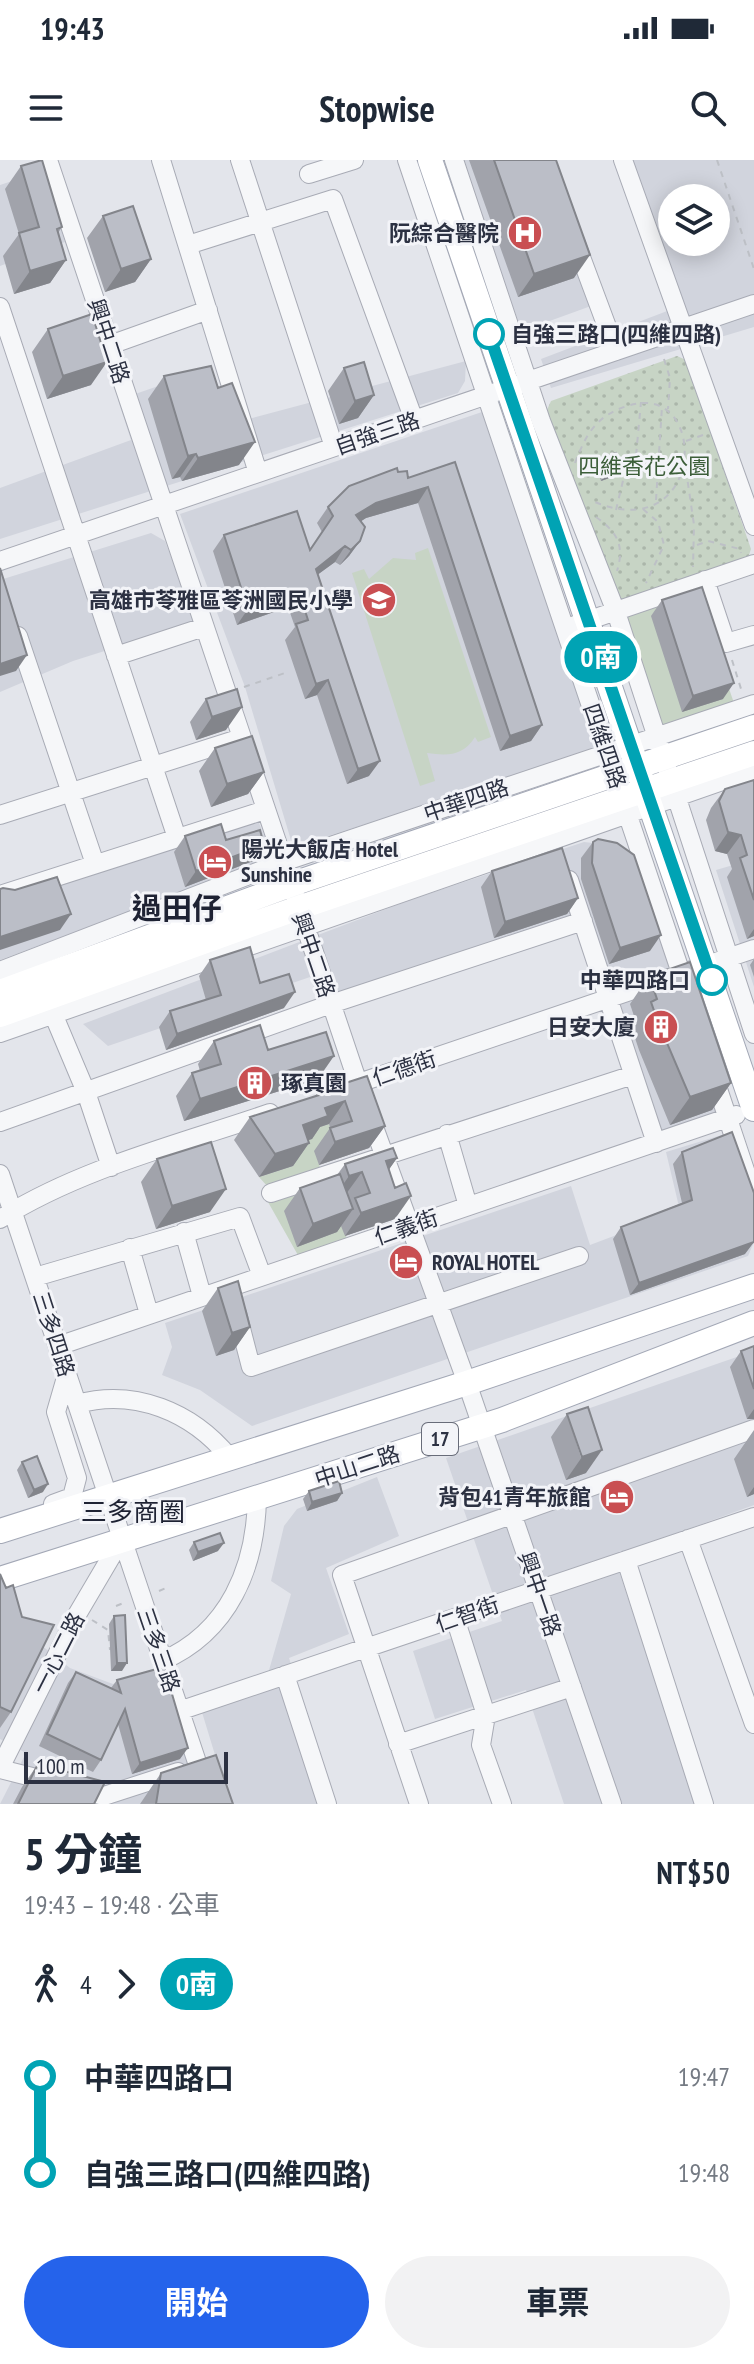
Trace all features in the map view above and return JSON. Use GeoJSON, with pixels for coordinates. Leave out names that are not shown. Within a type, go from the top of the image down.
{"type":"FeatureCollection","features":[{"type":"Feature","properties":{"kind":"main road","name":"四維四路"},"geometry":{"type":"LineString","coordinates":[[430,160],[634,755],[636,802],[718,961],[754,1109]]}},
{"type":"Feature","properties":{"kind":"main road","name":"中華四路"},"geometry":{"type":"LineString","coordinates":[[0,1015],[610,763],[752,713]]}},
{"type":"Feature","properties":{"kind":"main road","name":"中華四路"},"geometry":{"type":"LineString","coordinates":[[0,992],[294,895],[636,802],[674,789],[754,753]]}},
{"type":"Feature","properties":{"kind":"main road","name":"中山二路"},"geometry":{"type":"LineString","coordinates":[[0,1531],[467,1383],[754,1286]]}},
{"type":"Feature","properties":{"kind":"main road","name":"中山二路"},"geometry":{"type":"LineString","coordinates":[[0,1579],[482,1426],[754,1323]]}},
{"type":"Feature","properties":{"kind":"street","name":"興中二路"},"geometry":{"type":"LineString","coordinates":[[48,160],[358,1083],[467,1383]]}},
{"type":"Feature","properties":{"kind":"street"},"geometry":{"type":"LineString","coordinates":[[161,160],[258,473]]}},
{"type":"Feature","properties":{"kind":"street"},"geometry":{"type":"LineString","coordinates":[[240,160],[334,447]]}},
{"type":"Feature","properties":{"kind":"street"},"geometry":{"type":"LineString","coordinates":[[309,174],[354,160]]}},
{"type":"Feature","properties":{"kind":"street","name":"四維四路"},"geometry":{"type":"LineString","coordinates":[[407,160],[507,388],[616,612],[674,789],[718,961],[754,1034]]}},
{"type":"Feature","properties":{"kind":"street","name":"四維四路"},"geometry":{"type":"LineString","coordinates":[[454,160],[565,628],[610,763],[636,802],[690,1002]]}},
{"type":"Feature","properties":{"kind":"street"},"geometry":{"type":"LineString","coordinates":[[623,160],[754,526]]}},
{"type":"Feature","properties":{"kind":"street"},"geometry":{"type":"LineString","coordinates":[[188,245],[333,199],[414,420]]}},
{"type":"Feature","properties":{"kind":"street"},"geometry":{"type":"LineString","coordinates":[[567,219],[616,351]]}},
{"type":"Feature","properties":{"kind":"street","name":"自強三路"},"geometry":{"type":"LineString","coordinates":[[0,561],[754,304]]}},
{"type":"Feature","properties":{"kind":"street"},"geometry":{"type":"LineString","coordinates":[[0,307],[177,838]]}},
{"type":"Feature","properties":{"kind":"street"},"geometry":{"type":"LineString","coordinates":[[110,345],[208,310]]}},
{"type":"Feature","properties":{"kind":"street"},"geometry":{"type":"LineString","coordinates":[[565,628],[616,612],[699,576],[748,561]]}},
{"type":"Feature","properties":{"kind":"street"},"geometry":{"type":"LineString","coordinates":[[699,576],[726,643],[754,635]]}},
{"type":"Feature","properties":{"kind":"street"},"geometry":{"type":"LineString","coordinates":[[10,612],[95,864]]}},
{"type":"Feature","properties":{"kind":"street"},"geometry":{"type":"LineString","coordinates":[[116,656],[204,627]]}},
{"type":"Feature","properties":{"kind":"street"},"geometry":{"type":"LineString","coordinates":[[0,815],[241,738]]}},
{"type":"Feature","properties":{"kind":"street","name":"中華四路"},"geometry":{"type":"LineString","coordinates":[[674,789],[754,770]]}},
{"type":"Feature","properties":{"kind":"street","name":"中華四路"},"geometry":{"type":"LineString","coordinates":[[0,971],[294,895],[559,853],[636,802]]}},
{"type":"Feature","properties":{"kind":"street"},"geometry":{"type":"LineString","coordinates":[[0,895],[265,810]]}},
{"type":"Feature","properties":{"kind":"street"},"geometry":{"type":"LineString","coordinates":[[559,853],[656,1143]]}},
{"type":"Feature","properties":{"kind":"street","name":"中華四路"},"geometry":{"type":"LineString","coordinates":[[0,1033],[54,1016],[294,895]]}},
{"type":"Feature","properties":{"kind":"street"},"geometry":{"type":"LineString","coordinates":[[0,1122],[331,1004],[583,921]]}},
{"type":"Feature","properties":{"kind":"street","name":"仁德街"},"geometry":{"type":"LineString","coordinates":[[329,1093],[754,949]]}},
{"type":"Feature","properties":{"kind":"street"},"geometry":{"type":"LineString","coordinates":[[54,1016],[86,1092],[111,1167]]}},
{"type":"Feature","properties":{"kind":"street"},"geometry":{"type":"LineString","coordinates":[[707,1055],[754,1197]]}},
{"type":"Feature","properties":{"kind":"street"},"geometry":{"type":"LineString","coordinates":[[271,1193],[633,1075]]}},
{"type":"Feature","properties":{"kind":"street"},"geometry":{"type":"LineString","coordinates":[[6,1215],[31,1199],[111,1167],[202,1144],[286,1108]]}},
{"type":"Feature","properties":{"kind":"street","name":"仁義街"},"geometry":{"type":"LineString","coordinates":[[58,1346],[754,1109]]}},
{"type":"Feature","properties":{"kind":"street"},"geometry":{"type":"LineString","coordinates":[[447,1134],[468,1206]]}},
{"type":"Feature","properties":{"kind":"street","name":"三多四路"},"geometry":{"type":"LineString","coordinates":[[0,1174],[6,1215],[35,1277],[106,1496]]}},
{"type":"Feature","properties":{"kind":"street"},"geometry":{"type":"LineString","coordinates":[[35,1277],[184,1232],[229,1215],[262,1276]]}},
{"type":"Feature","properties":{"kind":"street"},"geometry":{"type":"LineString","coordinates":[[184,1232],[202,1296]]}},
{"type":"Feature","properties":{"kind":"street"},"geometry":{"type":"LineString","coordinates":[[130,1248],[149,1314]]}},
{"type":"Feature","properties":{"kind":"street"},"geometry":{"type":"LineString","coordinates":[[230,1287],[251,1367],[579,1256]]}},
{"type":"Feature","properties":{"kind":"street"},"geometry":{"type":"LineString","coordinates":[[45,1515],[53,1504],[72,1497],[77,1484],[56,1412],[67,1374]]}},
{"type":"Feature","properties":{"kind":"street","name":"興中一路"},"geometry":{"type":"LineString","coordinates":[[467,1383],[612,1804]]}},
{"type":"Feature","properties":{"kind":"street"},"geometry":{"type":"LineString","coordinates":[[77,1404],[96,1399],[156,1404],[205,1432],[229,1457]]}},
{"type":"Feature","properties":{"kind":"street"},"geometry":{"type":"LineString","coordinates":[[419,1804],[342,1575],[754,1429]]}},
{"type":"Feature","properties":{"kind":"street","name":"三多三路"},"geometry":{"type":"LineString","coordinates":[[106,1496],[211,1804]]}},
{"type":"Feature","properties":{"kind":"street"},"geometry":{"type":"LineString","coordinates":[[162,1661],[189,1649],[209,1632],[229,1604],[243,1578],[250,1552],[257,1497]]}},
{"type":"Feature","properties":{"kind":"street","name":"仁智街"},"geometry":{"type":"LineString","coordinates":[[179,1711],[754,1517]]}},
{"type":"Feature","properties":{"kind":"street"},"geometry":{"type":"LineString","coordinates":[[688,1539],[754,1724]]}},
{"type":"Feature","properties":{"kind":"street","name":"一心二路"},"geometry":{"type":"LineString","coordinates":[[0,1768],[78,1613],[121,1540]]}},
{"type":"Feature","properties":{"kind":"street"},"geometry":{"type":"LineString","coordinates":[[626,1560],[704,1804]]}},
{"type":"Feature","properties":{"kind":"street"},"geometry":{"type":"LineString","coordinates":[[455,1618],[486,1715],[481,1745],[502,1804]]}},
{"type":"Feature","properties":{"kind":"street"},"geometry":{"type":"LineString","coordinates":[[285,1675],[327,1804]]}},
{"type":"Feature","properties":{"kind":"street"},"geometry":{"type":"LineString","coordinates":[[398,1744],[572,1687]]}},
{"type":"Feature","properties":{"kind":"street"},"geometry":{"type":"LineString","coordinates":[[0,1768],[104,1800],[198,1766]]}},
{"type":"Feature","properties":{"kind":"path"},"geometry":{"type":"LineString","coordinates":[[717,160],[754,269]]}},
{"type":"Feature","properties":{"kind":"path"},"geometry":{"type":"LineString","coordinates":[[664,359],[670,378],[668,411]]}},
{"type":"Feature","properties":{"kind":"path"},"geometry":{"type":"LineString","coordinates":[[616,511],[626,468],[636,456],[642,401]]}},
{"type":"Feature","properties":{"kind":"path"},"geometry":{"type":"LineString","coordinates":[[575,464],[586,433],[614,410],[642,401],[662,406],[668,411],[685,441],[699,576]]}},
{"type":"Feature","properties":{"kind":"path"},"geometry":{"type":"LineString","coordinates":[[656,502],[662,406]]}},
{"type":"Feature","properties":{"kind":"path"},"geometry":{"type":"LineString","coordinates":[[685,441],[705,434]]}},
{"type":"Feature","properties":{"kind":"path"},"geometry":{"type":"LineString","coordinates":[[586,498],[616,511],[642,508],[674,493],[686,469]]}},
{"type":"Feature","properties":{"kind":"path"},"geometry":{"type":"LineString","coordinates":[[642,508],[658,522],[664,545],[645,587]]}},
{"type":"Feature","properties":{"kind":"path"},"geometry":{"type":"LineString","coordinates":[[592,514],[615,531],[623,553],[614,583]]}},
{"type":"Feature","properties":{"kind":"path"},"geometry":{"type":"LineString","coordinates":[[695,545],[708,541],[740,549],[748,561]]}},
{"type":"Feature","properties":{"kind":"path"},"geometry":{"type":"LineString","coordinates":[[726,643],[752,713]]}},
{"type":"Feature","properties":{"kind":"path"},"geometry":{"type":"LineString","coordinates":[[227,694],[285,673]]}},
{"type":"Feature","properties":{"kind":"path"},"geometry":{"type":"LineString","coordinates":[[94,1621],[108,1630],[110,1650]]}},
{"type":"Feature","properties":{"kind":"shaded area","name":"阮綜合醫院"},"geometry":{"type":"Polygon","coordinates":[[[457,160],[541,160],[591,306],[522,331],[457,160]]]}},
{"type":"Feature","properties":{"kind":"shaded area"},"geometry":{"type":"Polygon","coordinates":[[[630,160],[754,160],[754,327],[551,388],[541,359],[683,305],[665,256],[730,256],[730,184],[658,184],[658,237],[630,160]]]}},
{"type":"Feature","properties":{"kind":"shaded area"},"geometry":{"type":"Polygon","coordinates":[[[42,171],[65,242],[0,266],[0,185],[42,171]]]}},
{"type":"Feature","properties":{"kind":"shaded area"},"geometry":{"type":"Polygon","coordinates":[[[466,361],[465,381],[458,393],[0,539],[0,488],[131,440],[118,400],[210,368],[226,425],[466,361]]]}},
{"type":"Feature","properties":{"kind":"shaded area","name":"高雄市苓雅區苓洲國民小學"},"geometry":{"type":"Polygon","coordinates":[[[482,412],[597,751],[293,847],[245,687],[180,514],[482,412]]]}},
{"type":"Feature","properties":{"kind":"shaded area"},"geometry":{"type":"Polygon","coordinates":[[[151,533],[165,541],[196,622],[73,661],[0,692],[0,580],[151,533]]]}},
{"type":"Feature","properties":{"kind":"shaded area"},"geometry":{"type":"Polygon","coordinates":[[[257,818],[267,843],[259,863],[0,960],[0,900],[257,818]]]}},
{"type":"Feature","properties":{"kind":"shaded area"},"geometry":{"type":"Polygon","coordinates":[[[584,842],[620,846],[638,858],[717,1114],[656,1137],[586,926],[324,1015],[310,977],[108,1046],[83,1024],[410,900],[584,842]]]}},
{"type":"Feature","properties":{"kind":"shaded area"},"geometry":{"type":"Polygon","coordinates":[[[754,859],[754,987],[716,870],[754,859]]]}},
{"type":"Feature","properties":{"kind":"shaded area"},"geometry":{"type":"Polygon","coordinates":[[[725,1134],[754,1217],[754,1242],[748,1256],[252,1426],[200,1390],[162,1375],[172,1347],[165,1323],[571,1186],[590,1245],[680,1211],[666,1152],[725,1134]]]}},
{"type":"Feature","properties":{"kind":"shaded area"},"geometry":{"type":"Polygon","coordinates":[[[754,1351],[754,1505],[614,1556],[696,1804],[564,1804],[526,1690],[435,1719],[413,1651],[502,1621],[446,1458],[754,1351]]]}},
{"type":"Feature","properties":{"kind":"shaded area"},"geometry":{"type":"Polygon","coordinates":[[[377,1477],[399,1536],[326,1568],[349,1634],[289,1658],[336,1804],[230,1804],[201,1709],[263,1691],[291,1594],[271,1581],[284,1526],[297,1509],[377,1477]]]}},
{"type":"Feature","properties":{"kind":"shaded area"},"geometry":{"type":"Polygon","coordinates":[[[0,1600],[17,1626],[70,1668],[113,1684],[158,1667],[204,1804],[0,1804],[26,1753],[0,1739],[0,1600]]]}},
{"type":"Feature","properties":{"kind":"green space","name":"四維香花公園"},"geometry":{"type":"Polygon","coordinates":[[[677,356],[686,360],[751,549],[748,558],[620,600],[612,598],[547,410],[551,401],[677,356]]]}},
{"type":"Feature","properties":{"kind":"green space"},"geometry":{"type":"Polygon","coordinates":[[[428,548],[491,737],[478,742],[475,737],[465,748],[454,753],[427,753],[435,781],[420,786],[352,573],[364,569],[369,579],[393,558],[416,560],[415,553],[428,548]]]}},
{"type":"Feature","properties":{"kind":"green space"},"geometry":{"type":"Polygon","coordinates":[[[695,590],[735,706],[663,726],[657,719],[622,613],[695,590]]]}},
{"type":"Feature","properties":{"kind":"green space"},"geometry":{"type":"Polygon","coordinates":[[[329,1124],[336,1143],[315,1151],[321,1171],[268,1187],[259,1177],[293,1166],[309,1130],[329,1124]]]}},
{"type":"Feature","properties":{"kind":"green space"},"geometry":{"type":"Polygon","coordinates":[[[327,1182],[347,1239],[299,1257],[268,1202],[327,1182]]]}},
{"type":"Feature","properties":{"kind":"building"},"geometry":{"type":"Polygon","coordinates":[[[42,160],[62,227],[57,229],[66,260],[30,271],[19,233],[39,227],[21,166],[42,160]]]}},
{"type":"Feature","properties":{"kind":"building"},"geometry":{"type":"Polygon","coordinates":[[[494,160],[556,160],[590,255],[534,274],[494,160]]]}},
{"type":"Feature","properties":{"kind":"building"},"geometry":{"type":"Polygon","coordinates":[[[133,206],[151,259],[121,269],[103,216],[133,206]]]}},
{"type":"Feature","properties":{"kind":"building"},"geometry":{"type":"Polygon","coordinates":[[[92,314],[107,362],[63,376],[48,329],[92,314]]]}},
{"type":"Feature","properties":{"kind":"building"},"geometry":{"type":"Polygon","coordinates":[[[364,362],[374,395],[355,401],[344,368],[364,362]]]}},
{"type":"Feature","properties":{"kind":"building"},"geometry":{"type":"Polygon","coordinates":[[[211,366],[218,388],[232,383],[255,442],[198,458],[196,454],[188,456],[164,376],[211,366]]]}},
{"type":"Feature","properties":{"kind":"building"},"geometry":{"type":"Polygon","coordinates":[[[616,453],[621,468],[607,472],[602,458],[616,453]]]}},
{"type":"Feature","properties":{"kind":"building"},"geometry":{"type":"Polygon","coordinates":[[[455,462],[542,725],[510,736],[428,487],[376,503],[356,515],[365,527],[360,541],[351,550],[345,546],[316,569],[380,761],[358,769],[328,680],[316,684],[296,624],[308,620],[299,592],[248,609],[224,535],[297,511],[310,550],[333,516],[328,507],[349,486],[397,468],[398,472],[407,471],[408,478],[455,462]]]}},
{"type":"Feature","properties":{"kind":"building"},"geometry":{"type":"Polygon","coordinates":[[[0,568],[27,655],[0,664],[0,568]]]}},
{"type":"Feature","properties":{"kind":"building"},"geometry":{"type":"Polygon","coordinates":[[[702,587],[734,683],[693,696],[662,600],[702,587]]]}},
{"type":"Feature","properties":{"kind":"building"},"geometry":{"type":"Polygon","coordinates":[[[237,689],[242,707],[212,717],[206,699],[237,689]]]}},
{"type":"Feature","properties":{"kind":"building"},"geometry":{"type":"Polygon","coordinates":[[[252,736],[264,772],[227,784],[215,748],[252,736]]]}},
{"type":"Feature","properties":{"kind":"building"},"geometry":{"type":"Polygon","coordinates":[[[754,780],[754,900],[740,858],[747,855],[741,835],[728,832],[719,801],[725,789],[754,780]]]}},
{"type":"Feature","properties":{"kind":"building"},"geometry":{"type":"Polygon","coordinates":[[[221,824],[226,840],[260,830],[264,845],[196,871],[185,836],[221,824]]]}},
{"type":"Feature","properties":{"kind":"building"},"geometry":{"type":"Polygon","coordinates":[[[598,839],[617,843],[634,855],[661,935],[620,948],[592,863],[593,842],[598,839]]]}},
{"type":"Feature","properties":{"kind":"building"},"geometry":{"type":"Polygon","coordinates":[[[562,848],[578,898],[505,922],[492,871],[562,848]]]}},
{"type":"Feature","properties":{"kind":"building"},"geometry":{"type":"Polygon","coordinates":[[[57,877],[71,914],[0,937],[0,889],[15,890],[57,877]]]}},
{"type":"Feature","properties":{"kind":"building"},"geometry":{"type":"Polygon","coordinates":[[[250,947],[260,983],[289,974],[295,992],[177,1034],[170,1011],[221,995],[210,960],[250,947]]]}},
{"type":"Feature","properties":{"kind":"building"},"geometry":{"type":"Polygon","coordinates":[[[690,962],[731,1083],[690,1097],[651,1002],[657,999],[649,976],[690,962]]]}},
{"type":"Feature","properties":{"kind":"building"},"geometry":{"type":"Polygon","coordinates":[[[260,1025],[268,1050],[326,1032],[334,1056],[200,1099],[192,1073],[221,1064],[214,1041],[260,1025]]]}},
{"type":"Feature","properties":{"kind":"building"},"geometry":{"type":"Polygon","coordinates":[[[367,1076],[385,1126],[335,1142],[330,1128],[352,1121],[345,1101],[325,1108],[328,1116],[303,1125],[309,1143],[275,1154],[250,1117],[319,1095],[318,1092],[367,1076]]]}},
{"type":"Feature","properties":{"kind":"building"},"geometry":{"type":"Polygon","coordinates":[[[732,1132],[754,1193],[754,1242],[639,1283],[621,1227],[692,1200],[682,1152],[732,1132]]]}},
{"type":"Feature","properties":{"kind":"building"},"geometry":{"type":"Polygon","coordinates":[[[211,1142],[226,1189],[172,1206],[157,1159],[211,1142]]]}},
{"type":"Feature","properties":{"kind":"building"},"geometry":{"type":"Polygon","coordinates":[[[393,1148],[397,1158],[386,1161],[395,1188],[406,1183],[411,1196],[361,1213],[355,1198],[370,1193],[362,1172],[349,1176],[345,1164],[393,1148]]]}},
{"type":"Feature","properties":{"kind":"building"},"geometry":{"type":"Polygon","coordinates":[[[340,1174],[353,1209],[313,1224],[300,1188],[340,1174]]]}},
{"type":"Feature","properties":{"kind":"building"},"geometry":{"type":"Polygon","coordinates":[[[238,1281],[250,1327],[232,1333],[218,1288],[238,1281]]]}},
{"type":"Feature","properties":{"kind":"building"},"geometry":{"type":"Polygon","coordinates":[[[754,1346],[754,1389],[741,1351],[754,1346]]]}},
{"type":"Feature","properties":{"kind":"building"},"geometry":{"type":"Polygon","coordinates":[[[588,1407],[602,1450],[582,1457],[567,1414],[588,1407]]]}},
{"type":"Feature","properties":{"kind":"building"},"geometry":{"type":"Polygon","coordinates":[[[37,1456],[48,1484],[34,1490],[22,1462],[37,1456]]]}},
{"type":"Feature","properties":{"kind":"building"},"geometry":{"type":"Polygon","coordinates":[[[339,1481],[342,1493],[312,1502],[309,1491],[339,1481]]]}},
{"type":"Feature","properties":{"kind":"building"},"geometry":{"type":"Polygon","coordinates":[[[220,1533],[224,1543],[198,1552],[194,1542],[220,1533]]]}},
{"type":"Feature","properties":{"kind":"building"},"geometry":{"type":"Polygon","coordinates":[[[0,1574],[6,1588],[13,1585],[22,1617],[54,1625],[11,1712],[0,1707],[0,1574]]]}},
{"type":"Feature","properties":{"kind":"building"},"geometry":{"type":"Polygon","coordinates":[[[125,1615],[127,1663],[117,1663],[114,1616],[125,1615]]]}},
{"type":"Feature","properties":{"kind":"building"},"geometry":{"type":"Polygon","coordinates":[[[164,1667],[188,1748],[140,1763],[125,1709],[101,1760],[47,1734],[76,1672],[121,1693],[117,1680],[164,1667]]]}},
{"type":"Feature","properties":{"kind":"building"},"geometry":{"type":"Polygon","coordinates":[[[216,1755],[233,1804],[156,1804],[161,1773],[216,1755]]]}},
{"type":"Feature","properties":{"kind":"building"},"geometry":{"type":"Polygon","coordinates":[[[38,1764],[105,1782],[94,1804],[18,1804],[38,1764]]]}},
{"type":"Feature","properties":{"kind":"bus line","name":"0南"},"geometry":{"type":"LineString","coordinates":[[489,334],[712,980]]}},
{"type":"Feature","properties":{"kind":"place","name":"阮綜合醫院"},"geometry":{"type":"Point","coordinates":[525,233]}},
{"type":"Feature","properties":{"kind":"place","name":"自強三路口(四維四路)"},"geometry":{"type":"Point","coordinates":[489,334]}},
{"type":"Feature","properties":{"kind":"place","name":"高雄市苓雅區苓洲國民小學"},"geometry":{"type":"Point","coordinates":[379,600]}},
{"type":"Feature","properties":{"kind":"place","name":"陽光大飯店 Hotel Sunshine"},"geometry":{"type":"Point","coordinates":[215,862]}},
{"type":"Feature","properties":{"kind":"place","name":"中華四路口"},"geometry":{"type":"Point","coordinates":[712,980]}},
{"type":"Feature","properties":{"kind":"place","name":"日安大廈"},"geometry":{"type":"Point","coordinates":[661,1027]}},
{"type":"Feature","properties":{"kind":"place","name":"琢真園"},"geometry":{"type":"Point","coordinates":[255,1083]}},
{"type":"Feature","properties":{"kind":"place","name":"ROYAL HOTEL"},"geometry":{"type":"Point","coordinates":[406,1262]}},
{"type":"Feature","properties":{"kind":"place","name":"背包41青年旅館"},"geometry":{"type":"Point","coordinates":[617,1497]}},
{"type":"Feature","properties":{"kind":"district","name":"過田仔"},"geometry":{"type":"Point","coordinates":[177,909]}},
{"type":"Feature","properties":{"kind":"district","name":"三多商圈"},"geometry":{"type":"Point","coordinates":[133,1512]}}]}
